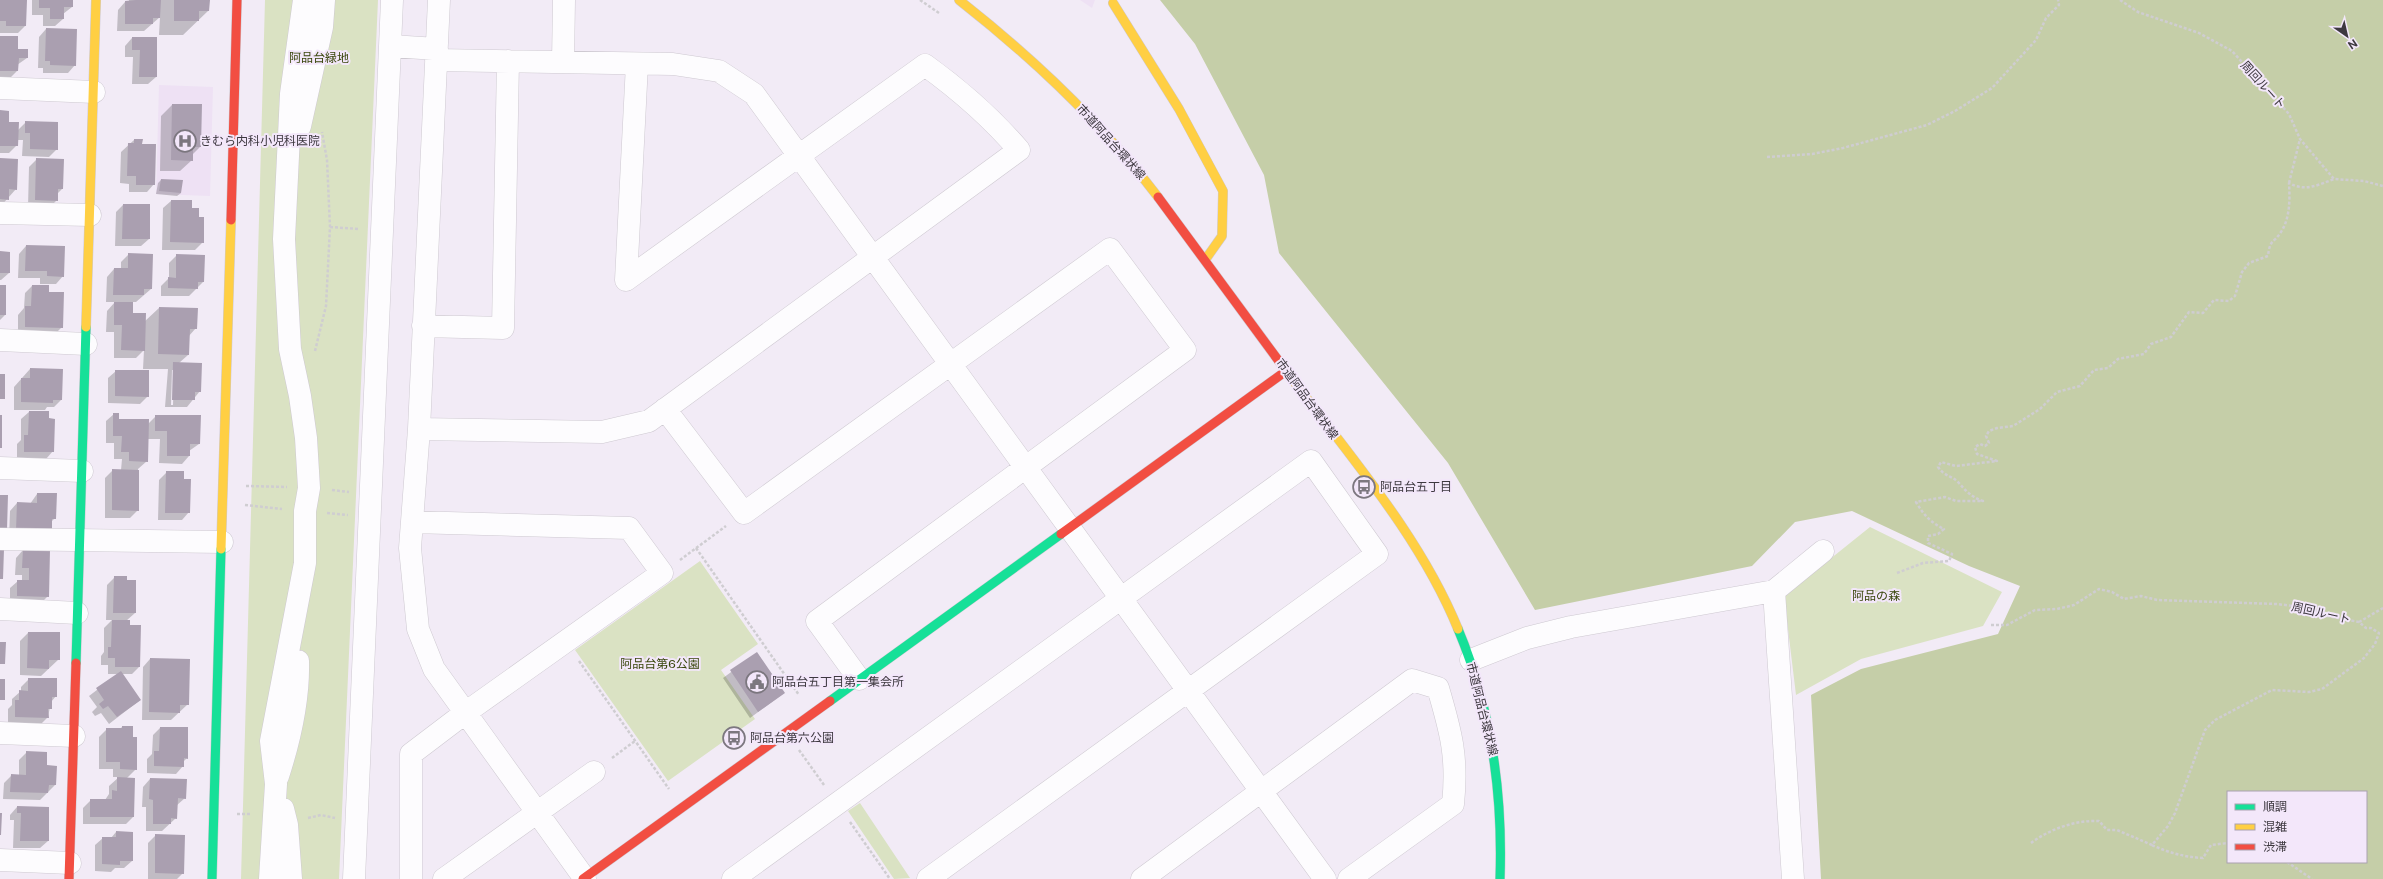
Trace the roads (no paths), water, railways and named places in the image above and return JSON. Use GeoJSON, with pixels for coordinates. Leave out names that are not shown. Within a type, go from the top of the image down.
{"type":"FeatureCollection","features":[{"type":"Feature","properties":{"kind":"street"},"geometry":{"type":"LineString","coordinates":[[0,860],[70,871],[96,0]]}},
{"type":"Feature","properties":{"kind":"street"},"geometry":{"type":"LineString","coordinates":[[212,879],[237,0]]}},
{"type":"Feature","properties":{"kind":"street"},"geometry":{"type":"LineString","coordinates":[[291,879],[287,825],[276,784],[271,741],[305,563],[305,511],[309,488],[306,438],[300,396],[290,349],[284,239],[284,197],[291,94],[304,0]]}},
{"type":"Feature","properties":{"kind":"street"},"geometry":{"type":"LineString","coordinates":[[284,197],[322,27],[324,0]]}},
{"type":"Feature","properties":{"kind":"street"},"geometry":{"type":"LineString","coordinates":[[354,879],[392,0]]}},
{"type":"Feature","properties":{"kind":"street"},"geometry":{"type":"LineString","coordinates":[[439,0],[419,429],[410,548],[418,629],[434,669],[584,879],[1286,371]]}},
{"type":"Feature","properties":{"kind":"street"},"geometry":{"type":"LineString","coordinates":[[563,62],[564,0]]}},
{"type":"Feature","properties":{"kind":"street","name":"市道阿品台環状線"},"geometry":{"type":"LineString","coordinates":[[959,0],[1004,36],[1050,76],[1103,131],[1147,183],[1205,260],[1420,556],[1448,606],[1470,660],[1486,715],[1497,775],[1501,816],[1500,879]]}},
{"type":"Feature","properties":{"kind":"street"},"geometry":{"type":"LineString","coordinates":[[1113,2],[1179,109],[1223,191],[1222,236],[1205,260]]}},
{"type":"Feature","properties":{"kind":"street"},"geometry":{"type":"LineString","coordinates":[[391,46],[436,54],[508,61],[673,64],[719,71],[754,94],[1325,879]]}},
{"type":"Feature","properties":{"kind":"street"},"geometry":{"type":"LineString","coordinates":[[423,326],[503,328],[508,61]]}},
{"type":"Feature","properties":{"kind":"street"},"geometry":{"type":"LineString","coordinates":[[419,429],[602,432],[649,421],[1019,150],[995,122],[964,93],[925,65],[626,280],[637,64]]}},
{"type":"Feature","properties":{"kind":"street"},"geometry":{"type":"LineString","coordinates":[[0,88],[94,92]]}},
{"type":"Feature","properties":{"kind":"street"},"geometry":{"type":"LineString","coordinates":[[0,213],[90,215]]}},
{"type":"Feature","properties":{"kind":"street"},"geometry":{"type":"LineString","coordinates":[[665,409],[744,513],[1110,249],[1185,350],[817,621],[859,679]]}},
{"type":"Feature","properties":{"kind":"street"},"geometry":{"type":"LineString","coordinates":[[0,340],[86,344]]}},
{"type":"Feature","properties":{"kind":"street"},"geometry":{"type":"LineString","coordinates":[[733,879],[1311,461],[1377,554],[928,879]]}},
{"type":"Feature","properties":{"kind":"street"},"geometry":{"type":"LineString","coordinates":[[0,468],[82,471]]}},
{"type":"Feature","properties":{"kind":"street"},"geometry":{"type":"LineString","coordinates":[[411,879],[411,754],[465,713],[662,573],[629,528],[412,522]]}},
{"type":"Feature","properties":{"kind":"street"},"geometry":{"type":"LineString","coordinates":[[0,539],[222,542]]}},
{"type":"Feature","properties":{"kind":"street"},"geometry":{"type":"LineString","coordinates":[[1470,660],[1527,638],[1571,627],[1774,591],[1824,551]]}},
{"type":"Feature","properties":{"kind":"street"},"geometry":{"type":"LineString","coordinates":[[1774,591],[1794,879]]}},
{"type":"Feature","properties":{"kind":"street"},"geometry":{"type":"LineString","coordinates":[[0,609],[77,614]]}},
{"type":"Feature","properties":{"kind":"street"},"geometry":{"type":"LineString","coordinates":[[1142,879],[1412,680],[1438,688],[1452,734],[1456,776],[1453,804],[1349,879]]}},
{"type":"Feature","properties":{"kind":"street"},"geometry":{"type":"LineString","coordinates":[[0,733],[74,736]]}},
{"type":"Feature","properties":{"kind":"street"},"geometry":{"type":"LineString","coordinates":[[444,879],[594,772]]}},
{"type":"Feature","properties":{"kind":"street"},"geometry":{"type":"LineString","coordinates":[[270,879],[276,784]]}},
{"type":"Feature","properties":{"kind":"place","name":"きむら内科小児科医院"},"geometry":{"type":"Point","coordinates":[185,141]}},
{"type":"Feature","properties":{"kind":"place","name":"阿品台五丁目"},"geometry":{"type":"Point","coordinates":[1364,487]}},
{"type":"Feature","properties":{"kind":"place","name":"阿品台五丁目第一集会所"},"geometry":{"type":"Point","coordinates":[757,682]}},
{"type":"Feature","properties":{"kind":"place","name":"阿品台第六公園"},"geometry":{"type":"Point","coordinates":[734,738]}},
{"type":"Feature","properties":{"kind":"park label","name":"阿品台緑地"},"geometry":{"type":"Point","coordinates":[319,58]}},
{"type":"Feature","properties":{"kind":"park label","name":"阿品の森"},"geometry":{"type":"Point","coordinates":[1876,596]}},
{"type":"Feature","properties":{"kind":"park label","name":"阿品台第6公園"},"geometry":{"type":"Point","coordinates":[660,664]}}]}
